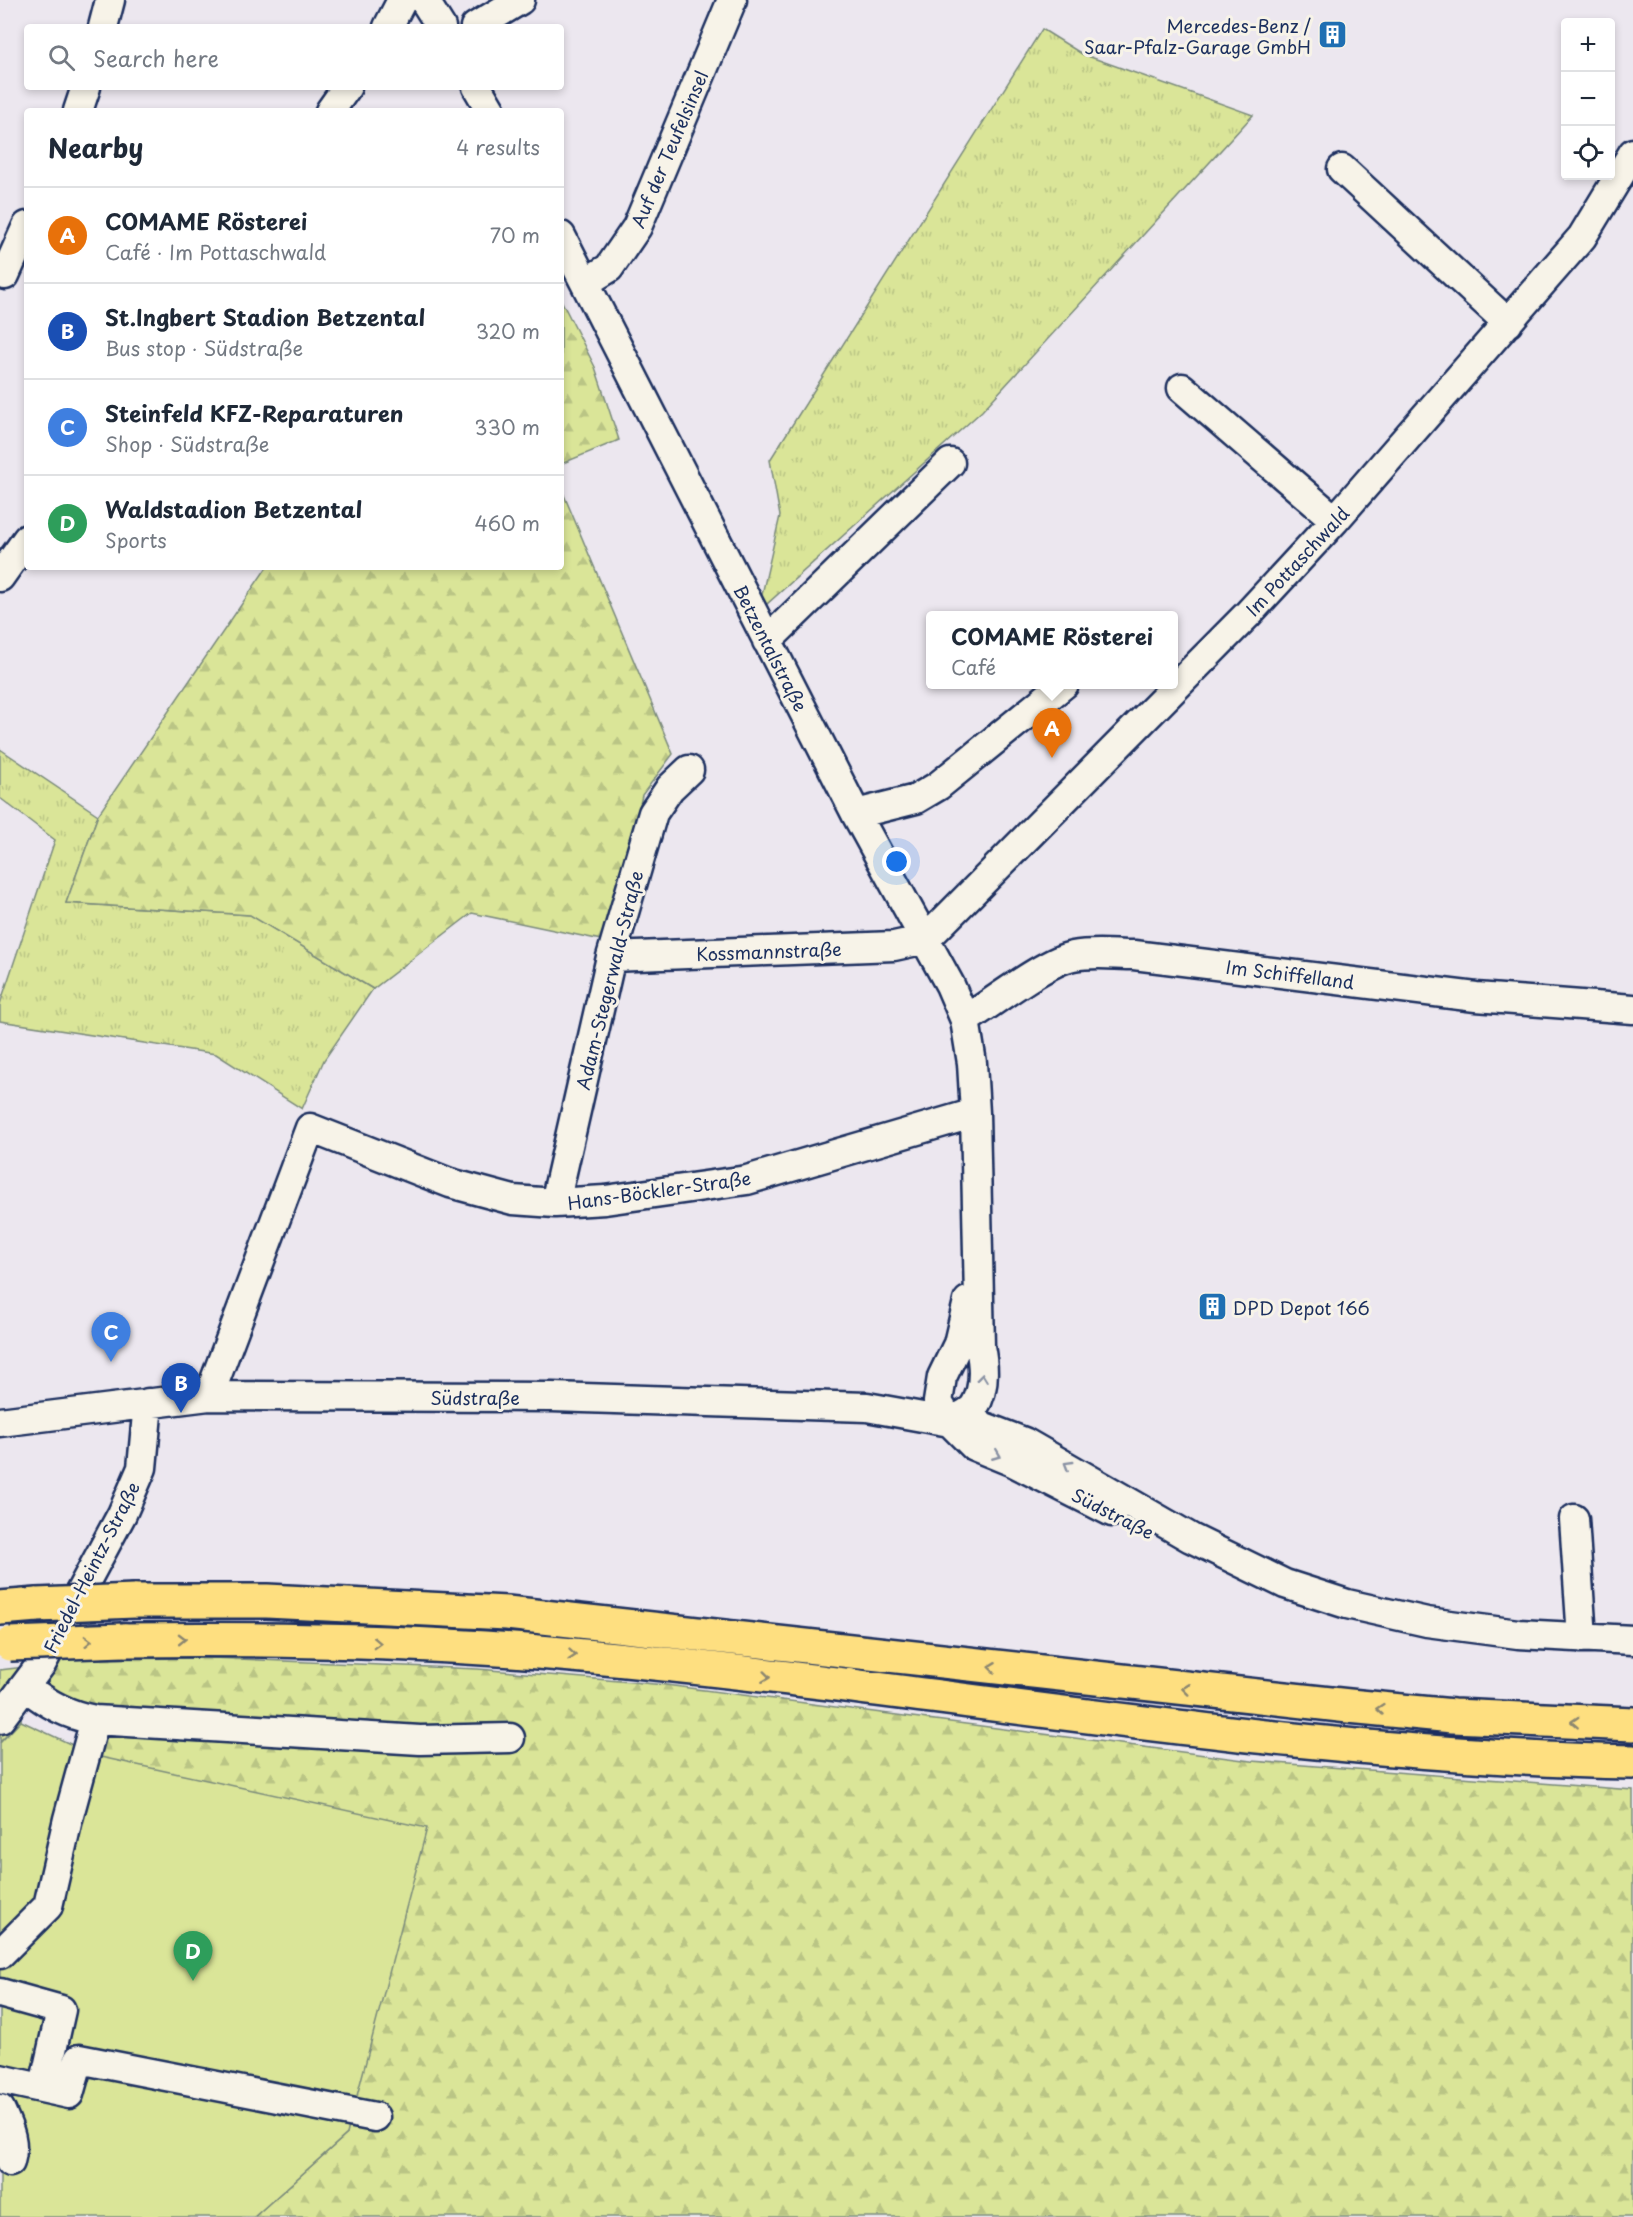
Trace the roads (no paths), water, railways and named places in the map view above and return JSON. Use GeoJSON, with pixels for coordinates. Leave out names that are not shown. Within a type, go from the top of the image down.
{"type":"FeatureCollection","features":[{"type":"Feature","properties":{"kind":"highway"},"geometry":{"type":"LineString","coordinates":[[0,1608],[134,1601],[267,1601],[507,1613],[1337,1705],[1453,1716],[1633,1724]]}},
{"type":"Feature","properties":{"kind":"highway"},"geometry":{"type":"LineString","coordinates":[[5,1645],[258,1638],[476,1647],[677,1666],[1338,1746],[1459,1755],[1633,1762]]}},
{"type":"Feature","properties":{"kind":"street"},"geometry":{"type":"LineString","coordinates":[[104,24],[110,0]]}},
{"type":"Feature","properties":{"kind":"street"},"geometry":{"type":"LineString","coordinates":[[389,24],[402,0]]}},
{"type":"Feature","properties":{"kind":"street"},"geometry":{"type":"LineString","coordinates":[[424,0],[439,24]]}},
{"type":"Feature","properties":{"kind":"street"},"geometry":{"type":"LineString","coordinates":[[480,24],[520,0]]}},
{"type":"Feature","properties":{"kind":"street","name":"Auf der Teufelsinsel"},"geometry":{"type":"LineString","coordinates":[[586,282],[609,268],[638,227],[732,0]]}},
{"type":"Feature","properties":{"kind":"street"},"geometry":{"type":"LineString","coordinates":[[79,108],[85,90]]}},
{"type":"Feature","properties":{"kind":"street"},"geometry":{"type":"LineString","coordinates":[[332,108],[345,90]]}},
{"type":"Feature","properties":{"kind":"street"},"geometry":{"type":"LineString","coordinates":[[479,90],[489,108]]}},
{"type":"Feature","properties":{"kind":"street","name":"Im Pottaschwald"},"geometry":{"type":"LineString","coordinates":[[1178,685],[1247,615],[1335,520],[1582,237],[1633,153]]}},
{"type":"Feature","properties":{"kind":"street"},"geometry":{"type":"LineString","coordinates":[[1342,169],[1508,323]]}},
{"type":"Feature","properties":{"kind":"street"},"geometry":{"type":"LineString","coordinates":[[5,275],[24,233]]}},
{"type":"Feature","properties":{"kind":"street","name":"Betzentalstraße"},"geometry":{"type":"LineString","coordinates":[[564,242],[856,814],[926,939],[965,1020],[972,1063],[975,1113],[977,1258]]}},
{"type":"Feature","properties":{"kind":"street"},"geometry":{"type":"LineString","coordinates":[[1182,388],[1335,520]]}},
{"type":"Feature","properties":{"kind":"street"},"geometry":{"type":"LineString","coordinates":[[767,641],[950,463]]}},
{"type":"Feature","properties":{"kind":"street"},"geometry":{"type":"LineString","coordinates":[[0,577],[24,543]]}},
{"type":"Feature","properties":{"kind":"street"},"geometry":{"type":"LineString","coordinates":[[856,814],[916,799],[938,786],[1058,689]]}},
{"type":"Feature","properties":{"kind":"street","name":"Im Pottaschwald"},"geometry":{"type":"LineString","coordinates":[[926,939],[1174,689]]}},
{"type":"Feature","properties":{"kind":"street","name":"Adam-Stegerwald-Straße"},"geometry":{"type":"LineString","coordinates":[[555,1203],[611,957],[653,813],[670,788],[689,770]]}},
{"type":"Feature","properties":{"kind":"street","name":"Kossmannstraße"},"geometry":{"type":"LineString","coordinates":[[611,957],[894,946],[926,939]]}},
{"type":"Feature","properties":{"kind":"street","name":"Im Schiffelland"},"geometry":{"type":"LineString","coordinates":[[965,1020],[1053,963],[1071,956],[1094,954],[1134,955],[1466,996],[1633,1009]]}},
{"type":"Feature","properties":{"kind":"street","name":"Hans-Böckler-Straße"},"geometry":{"type":"LineString","coordinates":[[209,1396],[310,1128],[450,1182],[513,1200],[555,1203],[605,1200],[747,1180],[975,1113]]}},
{"type":"Feature","properties":{"kind":"street"},"geometry":{"type":"LineString","coordinates":[[977,1258],[980,1347],[984,1363],[980,1390],[973,1408],[950,1422],[938,1402],[942,1377],[958,1344],[977,1258]]}},
{"type":"Feature","properties":{"kind":"street","name":"Südstraße"},"geometry":{"type":"LineString","coordinates":[[0,1422],[209,1396],[552,1397],[867,1407],[950,1422],[974,1446],[1013,1462],[1205,1560],[1247,1578],[1285,1584],[1347,1604],[1427,1622],[1518,1634],[1633,1640]]}},
{"type":"Feature","properties":{"kind":"street","name":"Friedel-Heintz-Straße"},"geometry":{"type":"LineString","coordinates":[[0,1719],[42,1663],[122,1514],[142,1467],[148,1403]]}},
{"type":"Feature","properties":{"kind":"street"},"geometry":{"type":"LineString","coordinates":[[1574,1519],[1582,1638]]}},
{"type":"Feature","properties":{"kind":"street"},"geometry":{"type":"LineString","coordinates":[[26,1687],[54,1708],[95,1720],[420,1740],[510,1738]]}},
{"type":"Feature","properties":{"kind":"street"},"geometry":{"type":"LineString","coordinates":[[0,1954],[48,1906],[68,1819],[95,1720]]}},
{"type":"Feature","properties":{"kind":"street"},"geometry":{"type":"LineString","coordinates":[[0,1993],[61,2010],[46,2077]]}},
{"type":"Feature","properties":{"kind":"street"},"geometry":{"type":"LineString","coordinates":[[0,2079],[69,2094],[79,2058],[375,2117]]}},
{"type":"Feature","properties":{"kind":"street"},"geometry":{"type":"LineString","coordinates":[[0,2109],[14,2150],[10,2162]]}},
{"type":"Feature","properties":{"kind":"place","name":"Mercedes-Benz / Saar-Pfalz-Garage GmbH"},"geometry":{"type":"Point","coordinates":[1332,35]}},
{"type":"Feature","properties":{"kind":"place","name":"COMAME Rösterei"},"geometry":{"type":"Point","coordinates":[1052,758]}},
{"type":"Feature","properties":{"kind":"place","name":"DPD Depot 166"},"geometry":{"type":"Point","coordinates":[1212,1307]}},
{"type":"Feature","properties":{"kind":"place","name":"Steinfeld KFZ-Reparaturen"},"geometry":{"type":"Point","coordinates":[111,1362]}},
{"type":"Feature","properties":{"kind":"place","name":"St.Ingbert Stadion Betzental"},"geometry":{"type":"Point","coordinates":[181,1413]}},
{"type":"Feature","properties":{"kind":"place","name":"Waldstadion Betzental"},"geometry":{"type":"Point","coordinates":[193,1981]}}]}
